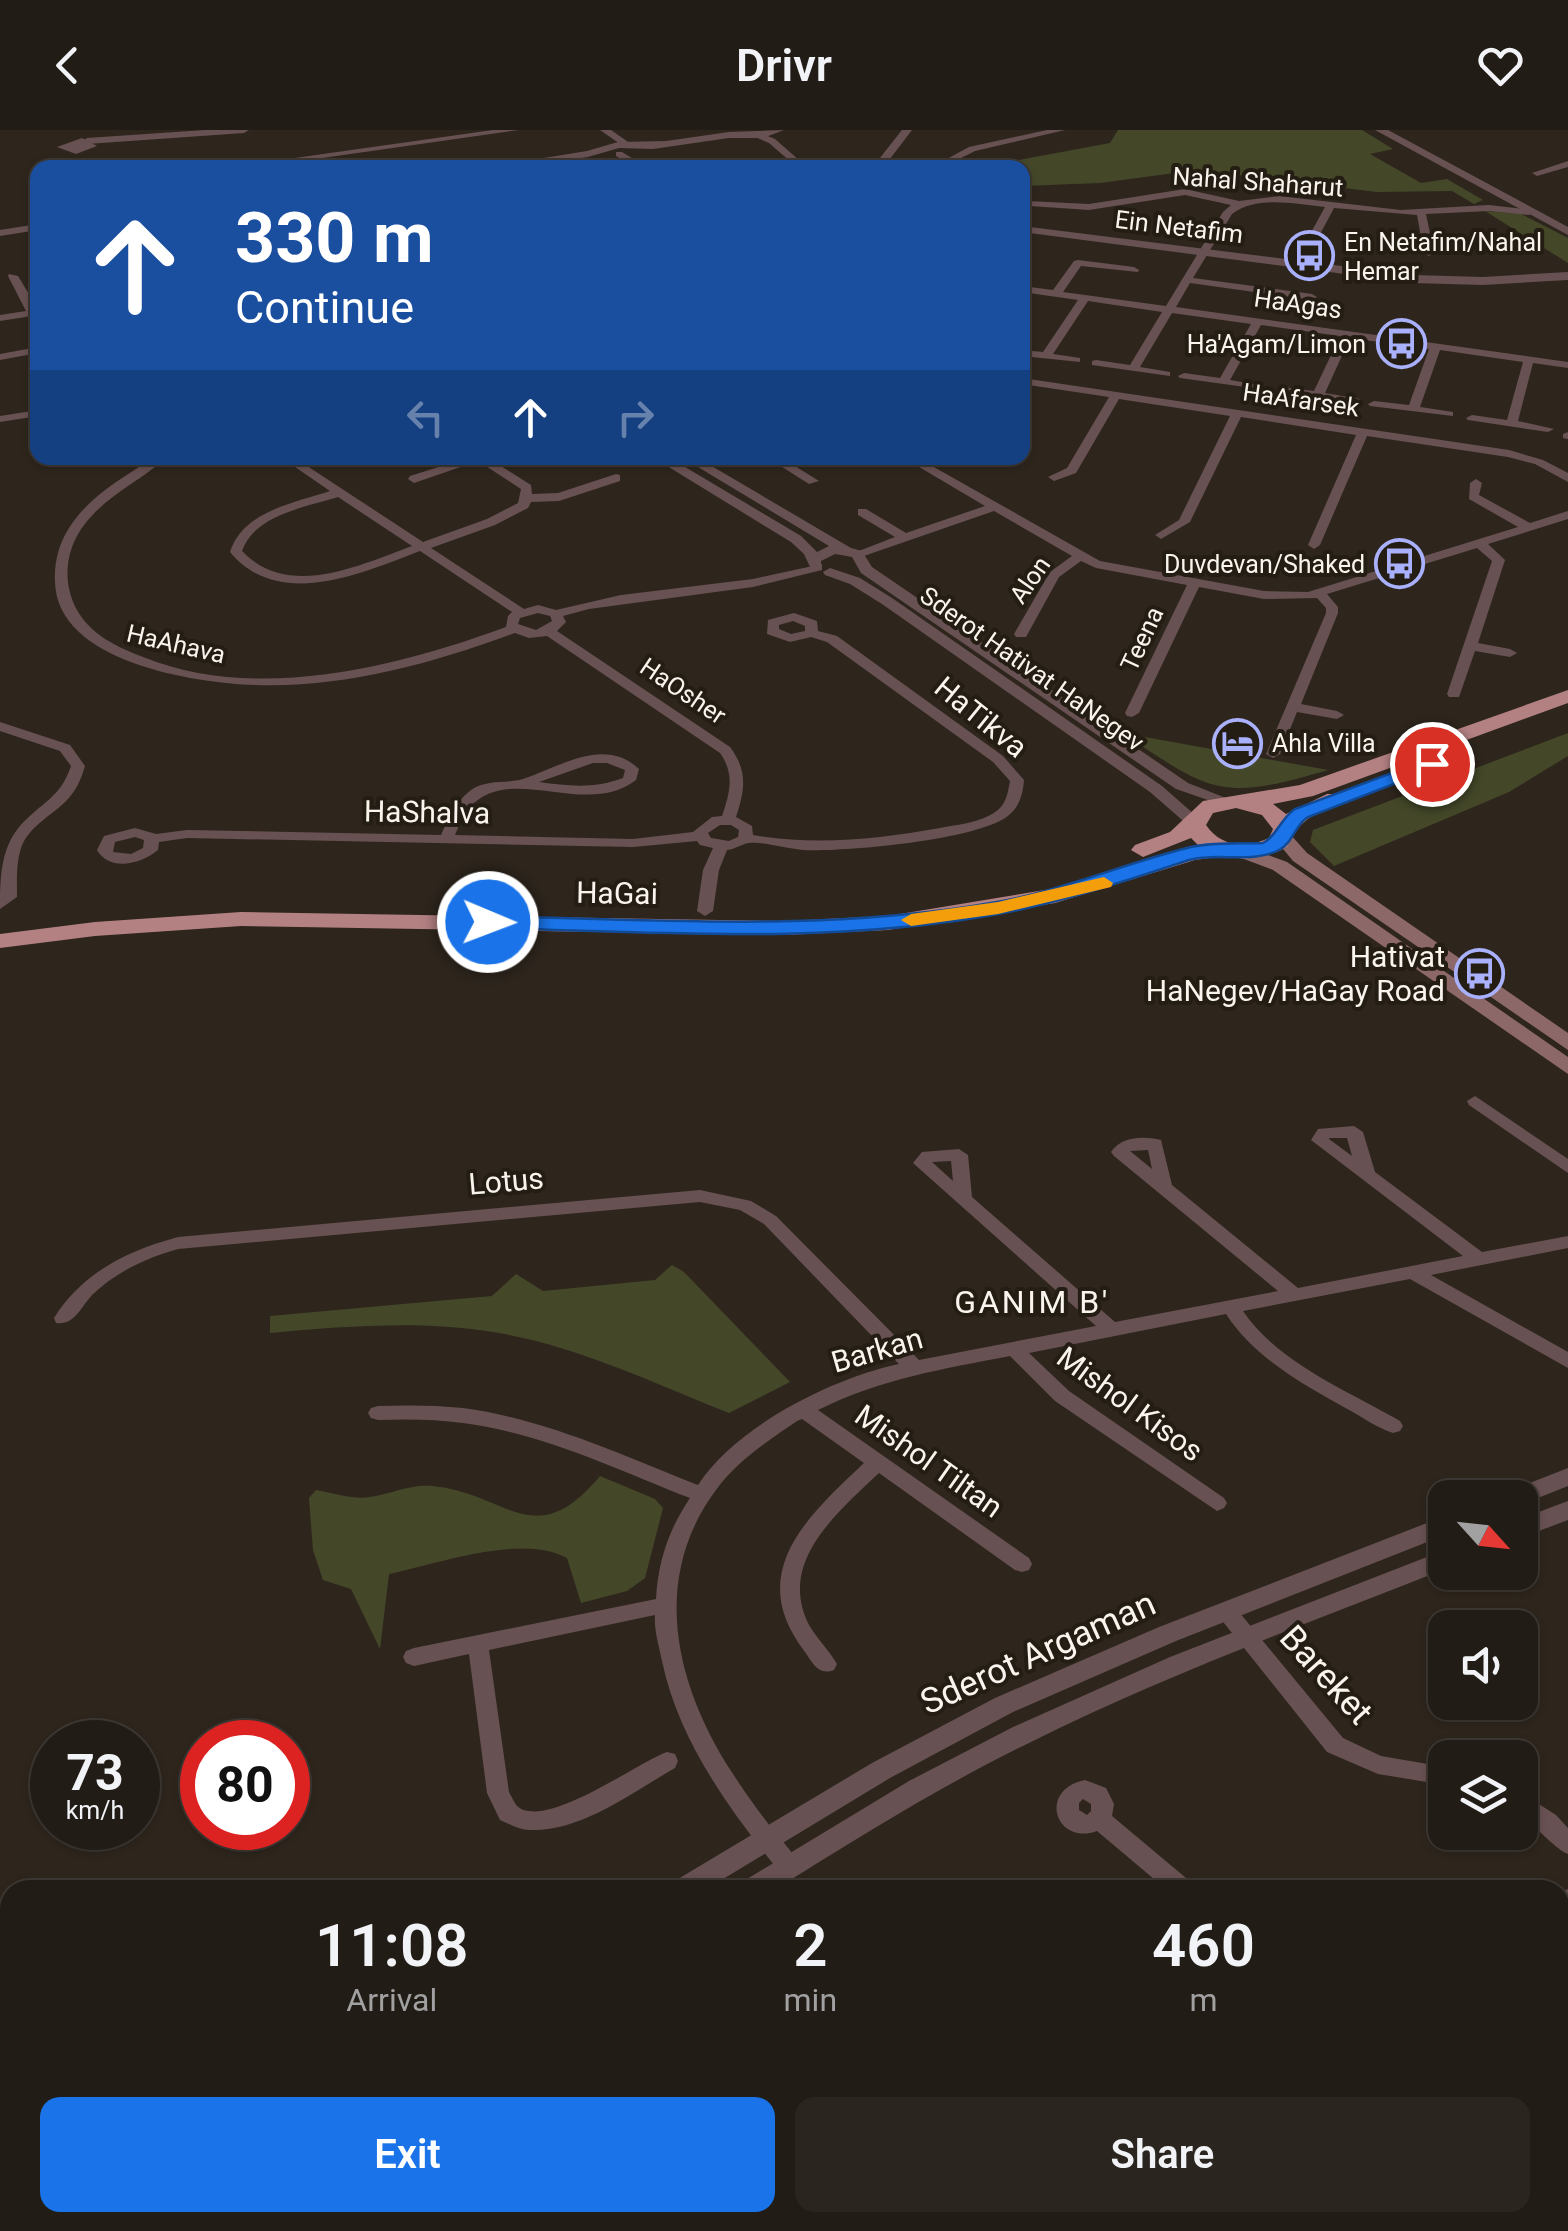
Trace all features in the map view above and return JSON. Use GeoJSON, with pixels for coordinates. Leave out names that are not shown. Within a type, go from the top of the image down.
{"type":"FeatureCollection","features":[{"type":"Feature","properties":{"kind":"highway"},"geometry":{"type":"LineString","coordinates":[[1237,802],[1306,791],[1568,696]]}},
{"type":"Feature","properties":{"kind":"highway"},"geometry":{"type":"LineString","coordinates":[[1237,802],[1270,810],[1284,832],[1321,804],[1568,714]]}},
{"type":"Feature","properties":{"kind":"highway","name":"HaGai"},"geometry":{"type":"LineString","coordinates":[[0,929],[96,912],[245,902],[836,910],[988,892],[1086,870],[1165,843],[1195,823],[1206,807],[1237,802]]}},
{"type":"Feature","properties":{"kind":"highway"},"geometry":{"type":"LineString","coordinates":[[1195,823],[1203,839],[1234,851]]}},
{"type":"Feature","properties":{"kind":"highway","name":"HaGai"},"geometry":{"type":"LineString","coordinates":[[0,942],[176,921],[260,918],[767,928],[888,923],[1055,896],[1192,853],[1268,849],[1284,832]]}},
{"type":"Feature","properties":{"kind":"main road"},"geometry":{"type":"LineString","coordinates":[[1284,832],[1290,849],[1370,918],[1568,1067]]}},
{"type":"Feature","properties":{"kind":"main road"},"geometry":{"type":"LineString","coordinates":[[1234,851],[1267,858],[1568,1043]]}},
{"type":"Feature","properties":{"kind":"street"},"geometry":{"type":"LineString","coordinates":[[73,160],[64,148],[244,130]]}},
{"type":"Feature","properties":{"kind":"street"},"geometry":{"type":"LineString","coordinates":[[314,160],[514,130]]}},
{"type":"Feature","properties":{"kind":"street"},"geometry":{"type":"LineString","coordinates":[[883,160],[907,130]]}},
{"type":"Feature","properties":{"kind":"street"},"geometry":{"type":"LineString","coordinates":[[950,160],[972,149],[1060,130]]}},
{"type":"Feature","properties":{"kind":"street"},"geometry":{"type":"LineString","coordinates":[[1380,130],[1568,232]]}},
{"type":"Feature","properties":{"kind":"street"},"geometry":{"type":"LineString","coordinates":[[1397,130],[1470,172],[1568,220]]}},
{"type":"Feature","properties":{"kind":"street"},"geometry":{"type":"LineString","coordinates":[[545,160],[763,133],[795,160]]}},
{"type":"Feature","properties":{"kind":"street"},"geometry":{"type":"LineString","coordinates":[[900,160],[920,136]]}},
{"type":"Feature","properties":{"kind":"street"},"geometry":{"type":"LineString","coordinates":[[78,160],[88,144]]}},
{"type":"Feature","properties":{"kind":"street"},"geometry":{"type":"LineString","coordinates":[[1537,173],[1568,164]]}},
{"type":"Feature","properties":{"kind":"street","name":"Nahal Shaharut"},"geometry":{"type":"LineString","coordinates":[[1030,203],[1088,207],[1186,192],[1239,204],[1278,199],[1421,213],[1484,208],[1529,212]]}},
{"type":"Feature","properties":{"kind":"street"},"geometry":{"type":"LineString","coordinates":[[1484,208],[1494,201],[1489,192]]}},
{"type":"Feature","properties":{"kind":"street"},"geometry":{"type":"LineString","coordinates":[[1133,369],[1228,212],[1239,204]]}},
{"type":"Feature","properties":{"kind":"street"},"geometry":{"type":"LineString","coordinates":[[1313,238],[1331,205]]}},
{"type":"Feature","properties":{"kind":"street"},"geometry":{"type":"LineString","coordinates":[[1421,213],[1428,252]]}},
{"type":"Feature","properties":{"kind":"street","name":"Ein Netafim"},"geometry":{"type":"LineString","coordinates":[[1030,227],[1437,280],[1568,272]]}},
{"type":"Feature","properties":{"kind":"street"},"geometry":{"type":"LineString","coordinates":[[0,232],[30,229]]}},
{"type":"Feature","properties":{"kind":"street"},"geometry":{"type":"LineString","coordinates":[[1056,294],[1078,263],[1134,270]]}},
{"type":"Feature","properties":{"kind":"street"},"geometry":{"type":"LineString","coordinates":[[14,276],[30,306]]}},
{"type":"Feature","properties":{"kind":"street"},"geometry":{"type":"LineString","coordinates":[[1187,280],[1312,297]]}},
{"type":"Feature","properties":{"kind":"street","name":"HaAgas"},"geometry":{"type":"LineString","coordinates":[[1030,290],[1568,365]]}},
{"type":"Feature","properties":{"kind":"street"},"geometry":{"type":"LineString","coordinates":[[1046,356],[1085,298]]}},
{"type":"Feature","properties":{"kind":"street"},"geometry":{"type":"LineString","coordinates":[[0,318],[30,314]]}},
{"type":"Feature","properties":{"kind":"street"},"geometry":{"type":"LineString","coordinates":[[1224,382],[1258,322]]}},
{"type":"Feature","properties":{"kind":"street"},"geometry":{"type":"LineString","coordinates":[[1318,396],[1346,334]]}},
{"type":"Feature","properties":{"kind":"street"},"geometry":{"type":"LineString","coordinates":[[1413,409],[1436,346]]}},
{"type":"Feature","properties":{"kind":"street"},"geometry":{"type":"LineString","coordinates":[[0,361],[30,352]]}},
{"type":"Feature","properties":{"kind":"street"},"geometry":{"type":"LineString","coordinates":[[1030,354],[1076,360]]}},
{"type":"Feature","properties":{"kind":"street"},"geometry":{"type":"LineString","coordinates":[[0,361],[30,359]]}},
{"type":"Feature","properties":{"kind":"street"},"geometry":{"type":"LineString","coordinates":[[1511,424],[1529,359]]}},
{"type":"Feature","properties":{"kind":"street"},"geometry":{"type":"LineString","coordinates":[[1096,363],[1166,374]]}},
{"type":"Feature","properties":{"kind":"street"},"geometry":{"type":"LineString","coordinates":[[1184,376],[1256,386]]}},
{"type":"Feature","properties":{"kind":"street","name":"HaAfarsek"},"geometry":{"type":"LineString","coordinates":[[1030,383],[1516,455],[1568,478]]}},
{"type":"Feature","properties":{"kind":"street"},"geometry":{"type":"LineString","coordinates":[[1282,390],[1356,401]]}},
{"type":"Feature","properties":{"kind":"street"},"geometry":{"type":"LineString","coordinates":[[1054,477],[1072,470],[1116,396]]}},
{"type":"Feature","properties":{"kind":"street"},"geometry":{"type":"LineString","coordinates":[[1374,404],[1449,414]]}},
{"type":"Feature","properties":{"kind":"street"},"geometry":{"type":"LineString","coordinates":[[1161,535],[1184,522],[1237,413]]}},
{"type":"Feature","properties":{"kind":"street"},"geometry":{"type":"LineString","coordinates":[[0,420],[30,414]]}},
{"type":"Feature","properties":{"kind":"street"},"geometry":{"type":"LineString","coordinates":[[1472,418],[1548,429]]}},
{"type":"Feature","properties":{"kind":"street"},"geometry":{"type":"LineString","coordinates":[[1314,545],[1363,432]]}},
{"type":"Feature","properties":{"kind":"street"},"geometry":{"type":"LineString","coordinates":[[58,523],[108,482],[145,465]]}},
{"type":"Feature","properties":{"kind":"street"},"geometry":{"type":"LineString","coordinates":[[299,465],[520,612]]}},
{"type":"Feature","properties":{"kind":"street"},"geometry":{"type":"LineString","coordinates":[[414,480],[458,465]]}},
{"type":"Feature","properties":{"kind":"street"},"geometry":{"type":"LineString","coordinates":[[492,465],[527,488],[528,498]]}},
{"type":"Feature","properties":{"kind":"street","name":"Sderot Hativat HaNegev"},"geometry":{"type":"LineString","coordinates":[[673,465],[789,534],[808,549],[820,566],[882,597],[1156,788],[1195,823]]}},
{"type":"Feature","properties":{"kind":"street","name":"Sderot Hativat HaNegev"},"geometry":{"type":"LineString","coordinates":[[701,465],[854,555],[866,570],[1182,786],[1237,802]]}},
{"type":"Feature","properties":{"kind":"street"},"geometry":{"type":"LineString","coordinates":[[790,465],[813,482]]}},
{"type":"Feature","properties":{"kind":"street"},"geometry":{"type":"LineString","coordinates":[[922,465],[1080,556],[1121,572],[1274,596],[1320,595],[1568,515]]}},
{"type":"Feature","properties":{"kind":"street"},"geometry":{"type":"LineString","coordinates":[[340,492],[260,521],[242,535],[236,552],[246,566],[259,572],[319,580],[343,575],[512,513],[528,498],[559,498],[616,478]]}},
{"type":"Feature","properties":{"kind":"street"},"geometry":{"type":"LineString","coordinates":[[1476,483],[1473,496],[1530,528]]}},
{"type":"Feature","properties":{"kind":"street"},"geometry":{"type":"LineString","coordinates":[[820,566],[823,551],[854,555],[994,507]]}},
{"type":"Feature","properties":{"kind":"street"},"geometry":{"type":"LineString","coordinates":[[862,512],[904,537]]}},
{"type":"Feature","properties":{"kind":"street"},"geometry":{"type":"LineString","coordinates":[[1454,694],[1499,560],[1480,544]]}},
{"type":"Feature","properties":{"kind":"street"},"geometry":{"type":"LineString","coordinates":[[556,614],[560,622],[549,631],[531,634],[514,629],[510,621],[520,612],[538,609],[556,614],[612,598],[762,582],[820,566],[849,571],[854,555]]}},
{"type":"Feature","properties":{"kind":"street","name":"Alon"},"geometry":{"type":"LineString","coordinates":[[1021,634],[1058,569],[1080,556]]}},
{"type":"Feature","properties":{"kind":"street","name":"Teena"},"geometry":{"type":"LineString","coordinates":[[1132,714],[1194,584]]}},
{"type":"Feature","properties":{"kind":"street"},"geometry":{"type":"LineString","coordinates":[[1274,754],[1332,614],[1332,607],[1320,595]]}},
{"type":"Feature","properties":{"kind":"street","name":"HaAhava"},"geometry":{"type":"LineString","coordinates":[[57,616],[84,638],[141,663],[215,679],[270,682],[367,675],[439,656],[514,629]]}},
{"type":"Feature","properties":{"kind":"street","name":"HaOsher"},"geometry":{"type":"LineString","coordinates":[[549,631],[725,750],[736,762],[739,776],[728,820]]}},
{"type":"Feature","properties":{"kind":"street","name":"HaTikva"},"geometry":{"type":"LineString","coordinates":[[746,838],[814,846],[958,829],[1000,816],[1016,799],[1017,780],[998,758],[832,639],[812,632]]}},
{"type":"Feature","properties":{"kind":"street"},"geometry":{"type":"LineString","coordinates":[[1470,646],[1510,653]]}},
{"type":"Feature","properties":{"kind":"street"},"geometry":{"type":"LineString","coordinates":[[1293,707],[1337,715]]}},
{"type":"Feature","properties":{"kind":"street"},"geometry":{"type":"LineString","coordinates":[[0,726],[66,748],[78,766],[67,789],[16,838],[8,856],[9,896],[0,904]]}},
{"type":"Feature","properties":{"kind":"street"},"geometry":{"type":"LineString","coordinates":[[446,840],[453,814],[466,798],[488,789],[522,784],[597,758],[617,760],[632,769],[629,780],[605,790],[522,784]]}},
{"type":"Feature","properties":{"kind":"street"},"geometry":{"type":"LineString","coordinates":[[728,820],[747,828],[746,838],[721,846],[700,836],[708,823],[728,820]]}},
{"type":"Feature","properties":{"kind":"street","name":"HaShalva"},"geometry":{"type":"LineString","coordinates":[[152,839],[187,834],[633,844],[700,836]]}},
{"type":"Feature","properties":{"kind":"street"},"geometry":{"type":"LineString","coordinates":[[705,910],[711,870],[721,846]]}},
{"type":"Feature","properties":{"kind":"street"},"geometry":{"type":"LineString","coordinates":[[1475,1101],[1568,1167]]}},
{"type":"Feature","properties":{"kind":"street"},"geometry":{"type":"LineString","coordinates":[[1366,1172],[1480,1259]]}},
{"type":"Feature","properties":{"kind":"street"},"geometry":{"type":"LineString","coordinates":[[1164,1184],[1295,1295]]}},
{"type":"Feature","properties":{"kind":"street","name":"Lotus"},"geometry":{"type":"LineString","coordinates":[[63,1318],[102,1274],[137,1255],[178,1242],[700,1196],[745,1205],[770,1220],[915,1368]]}},
{"type":"Feature","properties":{"kind":"street"},"geometry":{"type":"LineString","coordinates":[[964,1196],[1112,1330]]}},
{"type":"Feature","properties":{"kind":"street","name":"Barkan"},"geometry":{"type":"LineString","coordinates":[[789,1866],[766,1839],[719,1768],[677,1685],[665,1605],[670,1557],[690,1508],[722,1466],[760,1432],[849,1386],[915,1368],[1568,1242]]}},
{"type":"Feature","properties":{"kind":"street"},"geometry":{"type":"LineString","coordinates":[[1412,1272],[1568,1360]]}},
{"type":"Feature","properties":{"kind":"street"},"geometry":{"type":"LineString","coordinates":[[1231,1307],[1260,1344],[1394,1426]]}},
{"type":"Feature","properties":{"kind":"street","name":"Mishol Kisos"},"geometry":{"type":"LineString","coordinates":[[1014,1349],[1062,1396],[1217,1502]]}},
{"type":"Feature","properties":{"kind":"street","name":"Mishol Tiltan"},"geometry":{"type":"LineString","coordinates":[[800,1408],[1022,1564]]}},
{"type":"Feature","properties":{"kind":"street"},"geometry":{"type":"LineString","coordinates":[[378,1413],[438,1410],[491,1417],[700,1494]]}},
{"type":"Feature","properties":{"kind":"street"},"geometry":{"type":"LineString","coordinates":[[826,1664],[794,1617],[788,1578],[792,1558],[802,1538],[819,1519],[878,1462]]}},
{"type":"Feature","properties":{"kind":"street"},"geometry":{"type":"LineString","coordinates":[[1538,1489],[1568,1477]]}},
{"type":"Feature","properties":{"kind":"street"},"geometry":{"type":"LineString","coordinates":[[1538,1522],[1568,1510]]}},
{"type":"Feature","properties":{"kind":"street","name":"Sderot Argaman"},"geometry":{"type":"LineString","coordinates":[[698,1880],[868,1776],[966,1724],[1068,1676],[1428,1532]]}},
{"type":"Feature","properties":{"kind":"street","name":"Sderot Argaman"},"geometry":{"type":"LineString","coordinates":[[767,1880],[922,1786],[1021,1734],[1428,1566]]}},
{"type":"Feature","properties":{"kind":"street"},"geometry":{"type":"LineString","coordinates":[[414,1657],[665,1605]]}},
{"type":"Feature","properties":{"kind":"street","name":"Bareket"},"geometry":{"type":"LineString","coordinates":[[1226,1612],[1318,1728],[1344,1752],[1391,1768],[1428,1773]]}},
{"type":"Feature","properties":{"kind":"street"},"geometry":{"type":"LineString","coordinates":[[478,1644],[501,1805],[515,1820],[536,1823],[560,1817],[667,1761]]}},
{"type":"Feature","properties":{"kind":"street"},"geometry":{"type":"LineString","coordinates":[[1538,1815],[1568,1844]]}},
{"type":"Feature","properties":{"kind":"street"},"geometry":{"type":"LineString","coordinates":[[1099,1820],[1172,1880]]}},
{"type":"Feature","properties":{"kind":"green space"},"geometry":{"type":"Polygon","coordinates":[[[1118,130],[1362,130],[1393,149],[1370,154],[1421,183],[1447,179],[1483,200],[1474,204],[1452,191],[1377,192],[1197,170],[1100,183],[1030,186],[1030,160],[1019,160],[1110,143],[1118,130]]]}},
{"type":"Feature","properties":{"kind":"green space"},"geometry":{"type":"Polygon","coordinates":[[[1485,211],[1521,214],[1568,238],[1568,263],[1485,211]]]}},
{"type":"Feature","properties":{"kind":"green space"},"geometry":{"type":"Polygon","coordinates":[[[1123,733],[1328,770],[1264,786],[1220,786],[1178,769],[1123,733]]]}},
{"type":"Feature","properties":{"kind":"green space"},"geometry":{"type":"Polygon","coordinates":[[[1568,733],[1568,756],[1509,792],[1334,866],[1310,842],[1313,830],[1568,733]]]}},
{"type":"Feature","properties":{"kind":"green space"},"geometry":{"type":"Polygon","coordinates":[[[672,1265],[684,1272],[790,1382],[729,1413],[585,1356],[503,1334],[403,1325],[270,1333],[270,1316],[492,1296],[516,1274],[543,1291],[655,1280],[672,1265]]]}},
{"type":"Feature","properties":{"kind":"green space"},"geometry":{"type":"Polygon","coordinates":[[[600,1476],[655,1499],[663,1508],[645,1578],[627,1591],[581,1603],[567,1558],[549,1551],[504,1549],[454,1558],[389,1574],[380,1649],[351,1589],[323,1580],[313,1550],[309,1498],[316,1490],[364,1498],[432,1486],[538,1516],[557,1512],[600,1476]]]}},
{"type":"Feature","properties":{"kind":"slow traffic"},"geometry":{"type":"LineString","coordinates":[[911,920],[998,908],[1104,883]]}},
{"type":"Feature","properties":{"kind":"place","name":"En Netafim/Nahal Hemar"},"geometry":{"type":"Point","coordinates":[1309,256]}},
{"type":"Feature","properties":{"kind":"place","name":"Ha'Agam/Limon"},"geometry":{"type":"Point","coordinates":[1401,344]}},
{"type":"Feature","properties":{"kind":"place","name":"Duvdevan/Shaked"},"geometry":{"type":"Point","coordinates":[1400,564]}},
{"type":"Feature","properties":{"kind":"place","name":"Ahla Villa"},"geometry":{"type":"Point","coordinates":[1237,743]}},
{"type":"Feature","properties":{"kind":"place","name":"Hativat HaNegev/HaGay Road"},"geometry":{"type":"Point","coordinates":[1480,973]}},
{"type":"Feature","properties":{"kind":"district","name":"GANIM B'"},"geometry":{"type":"Point","coordinates":[1032,1302]}},
{"type":"Feature","properties":{"kind":"route"},"geometry":{"type":"LineString","coordinates":[[488,922],[784,928],[888,923],[998,908],[1101,884],[1192,853],[1268,849],[1279,842],[1288,822],[1301,813],[1432,764]]}}]}
